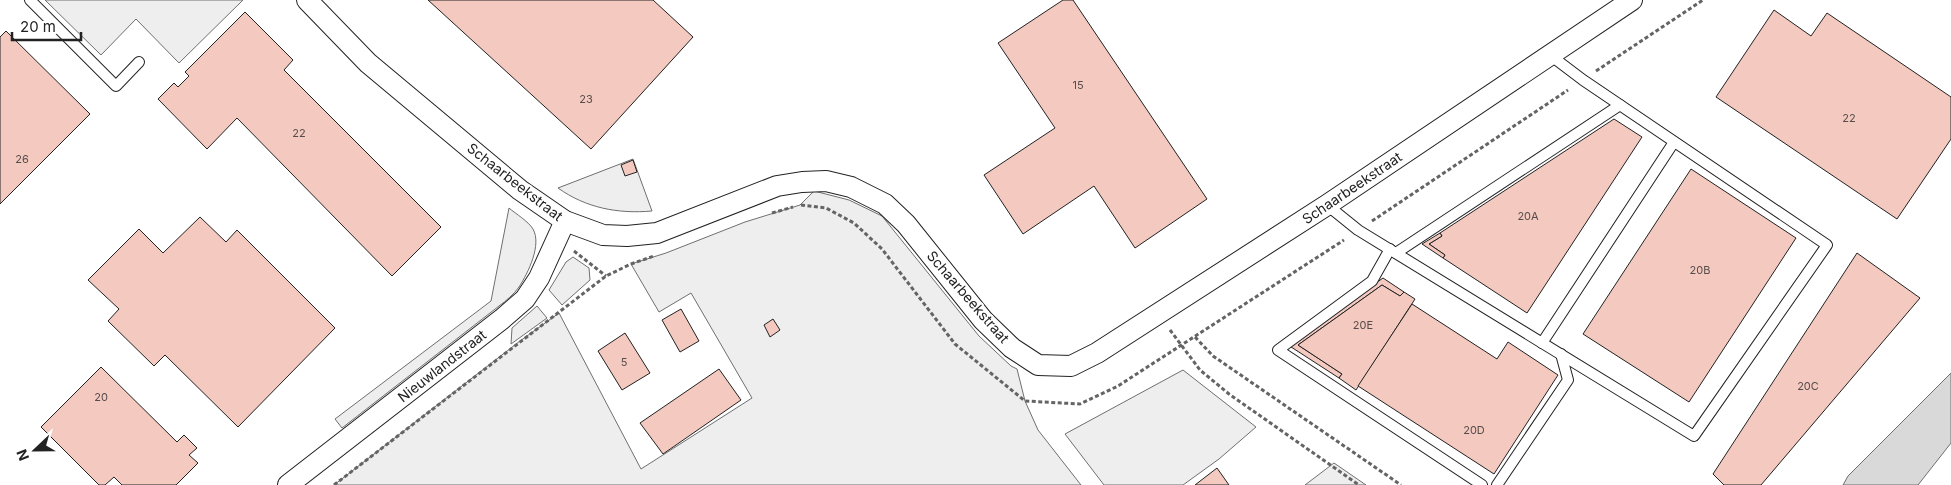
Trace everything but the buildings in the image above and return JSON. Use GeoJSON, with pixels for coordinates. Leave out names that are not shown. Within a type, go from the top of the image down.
{"type":"FeatureCollection","features":[{"type":"Feature","properties":{"kind":"street","name":"Schaarbeekstraat"},"geometry":{"type":"LineString","coordinates":[[307,0],[368,63],[520,190],[565,221],[603,235],[627,236],[657,233],[777,186],[826,181],[851,187],[885,204],[906,224],[983,320],[1012,348],[1038,365],[1071,366],[1097,353],[1327,205],[1632,0]]}},
{"type":"Feature","properties":{"kind":"street","name":"Nieuwlandstraat"},"geometry":{"type":"LineString","coordinates":[[288,485],[502,319],[525,299],[539,278],[565,221]]}},
{"type":"Feature","properties":{"kind":"lane"},"geometry":{"type":"LineString","coordinates":[[30,0],[116,86],[139,62]]}},
{"type":"Feature","properties":{"kind":"lane"},"geometry":{"type":"LineString","coordinates":[[1327,205],[1358,230],[1694,436],[1827,245],[1583,80],[1550,55]]}},
{"type":"Feature","properties":{"kind":"lane"},"geometry":{"type":"LineString","coordinates":[[1482,485],[1278,350],[1372,281],[1393,251],[1620,105]]}},
{"type":"Feature","properties":{"kind":"lane"},"geometry":{"type":"LineString","coordinates":[[1542,343],[1674,142]]}},
{"type":"Feature","properties":{"kind":"lane"},"geometry":{"type":"LineString","coordinates":[[1497,485],[1568,380],[1561,354]]}},
{"type":"Feature","properties":{"kind":"path"},"geometry":{"type":"LineString","coordinates":[[768,214],[800,205],[826,208],[854,223],[882,249],[955,344],[1025,401],[1080,404],[1118,386],[1195,337],[1703,0]]}},
{"type":"Feature","properties":{"kind":"path"},"geometry":{"type":"LineString","coordinates":[[334,485],[606,276],[631,264],[657,255]]}},
{"type":"Feature","properties":{"kind":"path"},"geometry":{"type":"LineString","coordinates":[[1158,314],[1200,370],[1229,394],[1359,485]]}},
{"type":"Feature","properties":{"kind":"path"},"geometry":{"type":"LineString","coordinates":[[1195,337],[1213,356],[1401,485]]}},
{"type":"Feature","properties":{"kind":"shaded area"},"geometry":{"type":"Polygon","coordinates":[[[45,0],[243,0],[179,63],[136,19],[101,55],[45,0]]]}},
{"type":"Feature","properties":{"kind":"shaded area"},"geometry":{"type":"Polygon","coordinates":[[[633,159],[652,211],[639,212],[603,208],[591,205],[558,188],[633,159]]]}},
{"type":"Feature","properties":{"kind":"shaded area"},"geometry":{"type":"Polygon","coordinates":[[[814,191],[849,200],[882,216],[979,336],[1011,366],[1017,369],[1025,401],[1038,430],[1081,485],[334,485],[559,313],[641,469],[752,398],[691,293],[659,312],[631,264],[666,253],[745,222],[800,205],[814,191]]]}},
{"type":"Feature","properties":{"kind":"shaded area"},"geometry":{"type":"Polygon","coordinates":[[[509,208],[533,229],[536,243],[533,259],[519,287],[504,302],[342,428],[335,419],[491,301],[509,208]]]}},
{"type":"Feature","properties":{"kind":"shaded area"},"geometry":{"type":"Polygon","coordinates":[[[573,257],[589,268],[590,280],[562,305],[549,290],[566,262],[573,257]]]}},
{"type":"Feature","properties":{"kind":"shaded area"},"geometry":{"type":"Polygon","coordinates":[[[537,306],[547,318],[511,344],[512,328],[537,306]]]}},
{"type":"Feature","properties":{"kind":"shaded area"},"geometry":{"type":"Polygon","coordinates":[[[1183,370],[1256,427],[1219,459],[1183,485],[1104,485],[1065,434],[1183,370]]]}},
{"type":"Feature","properties":{"kind":"shaded area"},"geometry":{"type":"Polygon","coordinates":[[[1951,373],[1951,443],[1918,485],[1843,485],[1848,476],[1951,373]]]}},
{"type":"Feature","properties":{"kind":"shaded area"},"geometry":{"type":"Polygon","coordinates":[[[1334,463],[1366,485],[1305,485],[1334,463]]]}}]}
